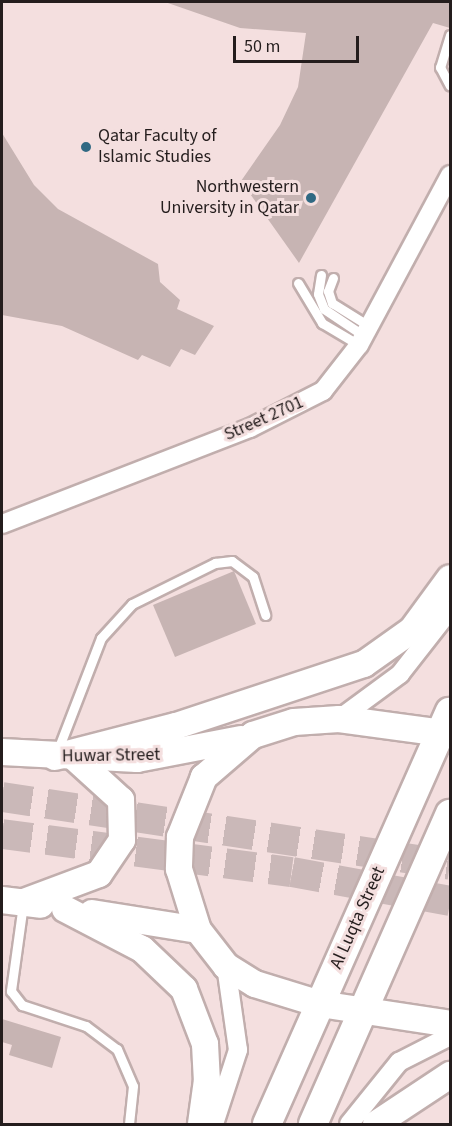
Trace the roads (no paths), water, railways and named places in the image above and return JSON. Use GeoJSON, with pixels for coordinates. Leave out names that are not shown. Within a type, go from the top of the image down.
{"type":"FeatureCollection","features":[{"type":"Feature","properties":{"kind":"main road"},"geometry":{"type":"LineString","coordinates":[[66,758],[176,726],[364,664],[412,630],[450,578]]}},
{"type":"Feature","properties":{"kind":"main road","name":"Huwar Street"},"geometry":{"type":"LineString","coordinates":[[2,752],[66,758],[182,754],[294,722],[339,718],[447,726]]}},
{"type":"Feature","properties":{"kind":"main road","name":"Al Luqta Street"},"geometry":{"type":"LineString","coordinates":[[267,1125],[447,726]]}},
{"type":"Feature","properties":{"kind":"main road"},"geometry":{"type":"LineString","coordinates":[[253,735],[204,777],[180,837],[178,869],[198,930],[226,966],[255,984],[320,1004],[450,1024]]}},
{"type":"Feature","properties":{"kind":"main road"},"geometry":{"type":"LineString","coordinates":[[13,901],[99,874],[122,840],[121,800],[66,758]]}},
{"type":"Feature","properties":{"kind":"main road"},"geometry":{"type":"LineString","coordinates":[[313,1125],[450,814]]}},
{"type":"Feature","properties":{"kind":"main road"},"geometry":{"type":"LineString","coordinates":[[13,901],[198,930]]}},
{"type":"Feature","properties":{"kind":"main road"},"geometry":{"type":"LineString","coordinates":[[65,909],[142,949],[184,989],[205,1044],[207,1080],[201,1125]]}},
{"type":"Feature","properties":{"kind":"main road"},"geometry":{"type":"LineString","coordinates":[[376,1125],[450,1075]]}},
{"type":"Feature","properties":{"kind":"street","name":"Street 2701"},"geometry":{"type":"LineString","coordinates":[[2,524],[301,405],[342,371],[364,336],[450,174]]}},
{"type":"Feature","properties":{"kind":"street"},"geometry":{"type":"LineString","coordinates":[[339,718],[400,674],[450,610]]}},
{"type":"Feature","properties":{"kind":"street"},"geometry":{"type":"LineString","coordinates":[[214,1125],[238,1050],[226,966]]}},
{"type":"Feature","properties":{"kind":"street"},"geometry":{"type":"LineString","coordinates":[[349,1125],[399,1062],[450,1036]]}},
{"type":"Feature","properties":{"kind":"lane"},"geometry":{"type":"LineString","coordinates":[[450,35],[440,67],[450,86]]}},
{"type":"Feature","properties":{"kind":"lane"},"geometry":{"type":"LineString","coordinates":[[321,275],[318,294],[324,309],[364,336]]}},
{"type":"Feature","properties":{"kind":"lane"},"geometry":{"type":"LineString","coordinates":[[333,278],[328,291],[332,303],[364,336]]}},
{"type":"Feature","properties":{"kind":"lane"},"geometry":{"type":"LineString","coordinates":[[298,283],[322,323],[364,336]]}},
{"type":"Feature","properties":{"kind":"lane"},"geometry":{"type":"LineString","coordinates":[[66,758],[101,638],[132,604],[214,563],[232,561],[253,577],[265,615]]}},
{"type":"Feature","properties":{"kind":"lane"},"geometry":{"type":"LineString","coordinates":[[13,901],[11,991],[22,1005],[86,1026],[117,1049],[133,1086],[129,1125]]}},
{"type":"Feature","properties":{"kind":"tunnel"},"geometry":{"type":"LineString","coordinates":[[2,797],[450,865]]}},
{"type":"Feature","properties":{"kind":"tunnel"},"geometry":{"type":"LineString","coordinates":[[2,834],[292,872],[450,901]]}},
{"type":"Feature","properties":{"kind":"place","name":"Qatar Faculty of Islamic Studies"},"geometry":{"type":"Point","coordinates":[86,147]}},
{"type":"Feature","properties":{"kind":"place","name":"Northwestern University in Qatar"},"geometry":{"type":"Point","coordinates":[311,198]}}]}
